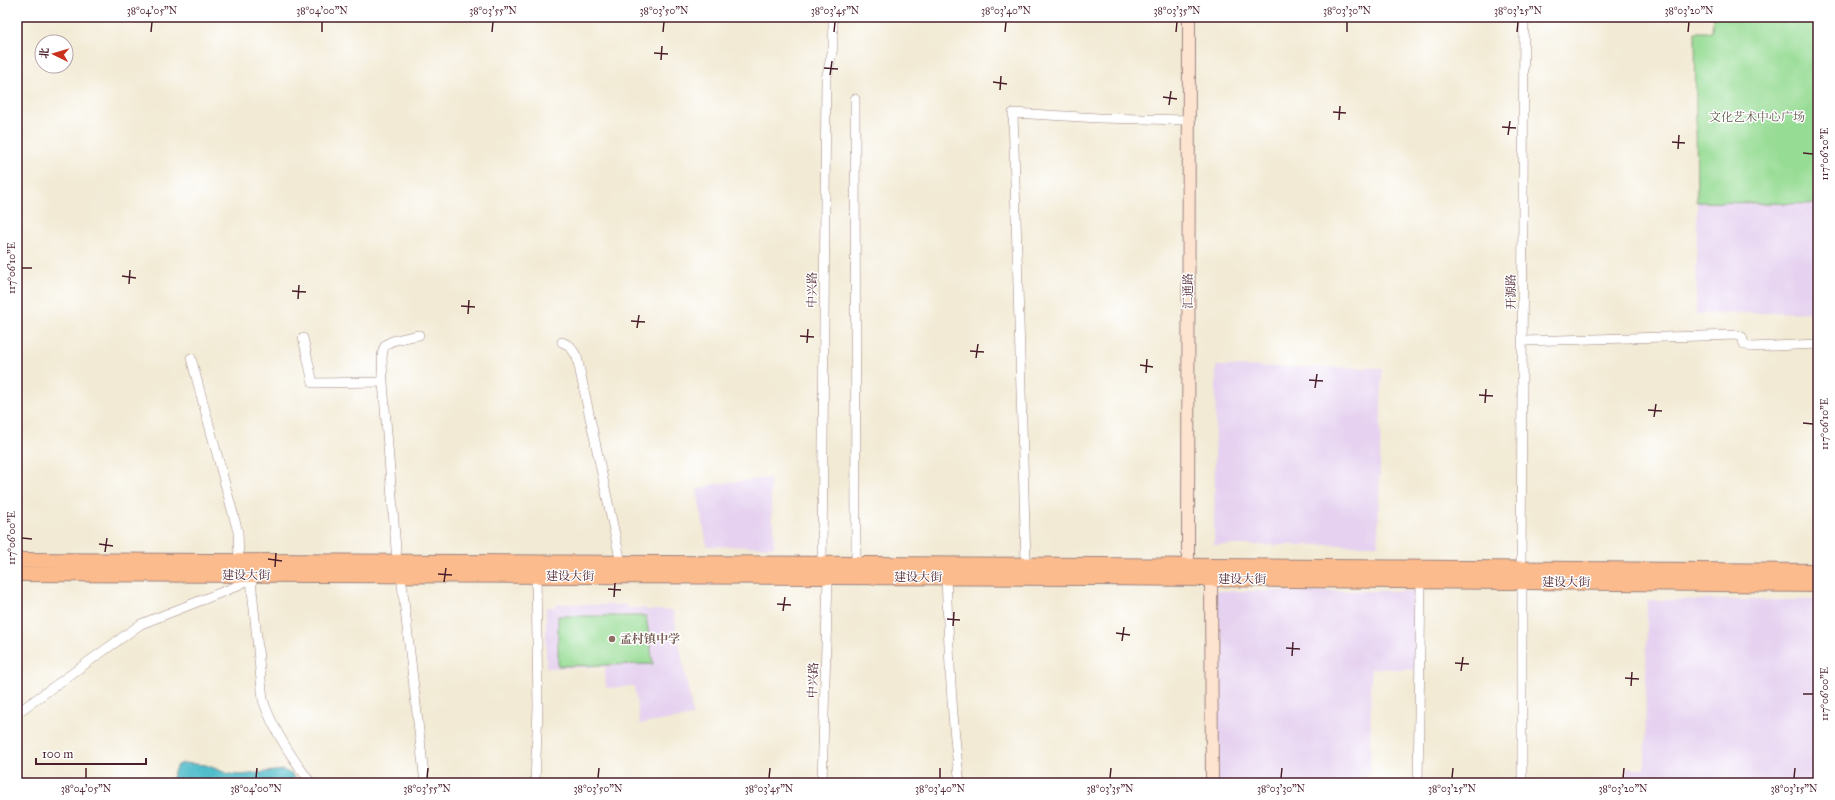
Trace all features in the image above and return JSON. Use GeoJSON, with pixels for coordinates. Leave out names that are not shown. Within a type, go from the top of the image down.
{"type":"FeatureCollection","features":[{"type":"Feature","properties":{"kind":"main road","name":"建设大街"},"geometry":{"type":"LineString","coordinates":[[17,560],[239,561],[536,576],[946,577],[1421,581],[1521,575],[1818,572]]}},
{"type":"Feature","properties":{"kind":"main road","name":"建设大街"},"geometry":{"type":"LineString","coordinates":[[17,574],[255,577],[399,568],[622,563],[1026,564],[1188,565],[1818,585]]}},
{"type":"Feature","properties":{"kind":"street","name":"中兴路"},"geometry":{"type":"LineString","coordinates":[[822,563],[826,79],[833,48],[833,17]]}},
{"type":"Feature","properties":{"kind":"street","name":"汇通路"},"geometry":{"type":"LineString","coordinates":[[1188,565],[1189,17]]}},
{"type":"Feature","properties":{"kind":"street","name":"开源路"},"geometry":{"type":"LineString","coordinates":[[1522,783],[1521,575],[1524,17]]}},
{"type":"Feature","properties":{"kind":"street"},"geometry":{"type":"LineString","coordinates":[[855,99],[854,344],[856,564]]}},
{"type":"Feature","properties":{"kind":"street"},"geometry":{"type":"LineString","coordinates":[[1026,564],[1024,435],[1015,210],[1013,113],[1099,118],[1189,120]]}},
{"type":"Feature","properties":{"kind":"street"},"geometry":{"type":"LineString","coordinates":[[419,335],[390,340],[384,346],[382,352],[383,382],[399,568],[425,783]]}},
{"type":"Feature","properties":{"kind":"street"},"geometry":{"type":"LineString","coordinates":[[1522,341],[1737,336],[1742,337],[1744,344],[1751,348],[1818,344]]}},
{"type":"Feature","properties":{"kind":"street"},"geometry":{"type":"LineString","coordinates":[[303,338],[314,383],[383,382]]}},
{"type":"Feature","properties":{"kind":"street"},"geometry":{"type":"LineString","coordinates":[[562,342],[570,346],[577,357],[622,563]]}},
{"type":"Feature","properties":{"kind":"street"},"geometry":{"type":"LineString","coordinates":[[190,358],[238,532],[239,561]]}},
{"type":"Feature","properties":{"kind":"street"},"geometry":{"type":"LineString","coordinates":[[535,783],[538,706],[536,576]]}},
{"type":"Feature","properties":{"kind":"street"},"geometry":{"type":"LineString","coordinates":[[17,714],[141,624],[230,589],[255,577],[263,700],[267,712],[280,738],[311,783]]}},
{"type":"Feature","properties":{"kind":"street","name":"中兴路"},"geometry":{"type":"LineString","coordinates":[[822,783],[828,577]]}},
{"type":"Feature","properties":{"kind":"street"},"geometry":{"type":"LineString","coordinates":[[946,577],[953,713],[960,783]]}},
{"type":"Feature","properties":{"kind":"street"},"geometry":{"type":"LineString","coordinates":[[1211,579],[1212,783]]}},
{"type":"Feature","properties":{"kind":"street"},"geometry":{"type":"LineString","coordinates":[[1418,783],[1421,581]]}},
{"type":"Feature","properties":{"kind":"shaded area"},"geometry":{"type":"Polygon","coordinates":[[[1697,202],[1818,204],[1818,312],[1696,314],[1697,202]]]}},
{"type":"Feature","properties":{"kind":"shaded area"},"geometry":{"type":"Polygon","coordinates":[[[1216,366],[1382,368],[1378,545],[1214,545],[1216,366]]]}},
{"type":"Feature","properties":{"kind":"shaded area"},"geometry":{"type":"Polygon","coordinates":[[[770,478],[772,523],[774,523],[774,547],[707,546],[697,490],[714,484],[770,478]]]}},
{"type":"Feature","properties":{"kind":"shaded area"},"geometry":{"type":"Polygon","coordinates":[[[1216,591],[1418,591],[1418,670],[1371,668],[1370,773],[1367,773],[1367,783],[1218,783],[1216,591]]]}},
{"type":"Feature","properties":{"kind":"shaded area"},"geometry":{"type":"Polygon","coordinates":[[[1647,600],[1818,600],[1818,783],[1627,783],[1627,768],[1645,768],[1647,600]]]}},
{"type":"Feature","properties":{"kind":"shaded area","name":"孟村镇中学"},"geometry":{"type":"Polygon","coordinates":[[[557,604],[627,605],[627,608],[673,610],[693,716],[640,724],[634,686],[606,688],[605,667],[546,668],[546,607],[556,607],[557,604]]]}},
{"type":"Feature","properties":{"kind":"green space","name":"文化艺术中心广场"},"geometry":{"type":"Polygon","coordinates":[[[1713,17],[1818,17],[1818,204],[1697,202],[1695,32],[1712,32],[1713,17]]]}},
{"type":"Feature","properties":{"kind":"green space"},"geometry":{"type":"Polygon","coordinates":[[[558,616],[646,616],[653,664],[558,666],[558,616]]]}},
{"type":"Feature","properties":{"kind":"water"},"geometry":{"type":"Polygon","coordinates":[[[184,763],[206,765],[229,774],[242,775],[283,770],[293,775],[297,783],[172,783],[172,777],[177,765],[184,763]]]}},
{"type":"Feature","properties":{"kind":"place","name":"孟村镇中学"},"geometry":{"type":"Point","coordinates":[612,639]}}]}
